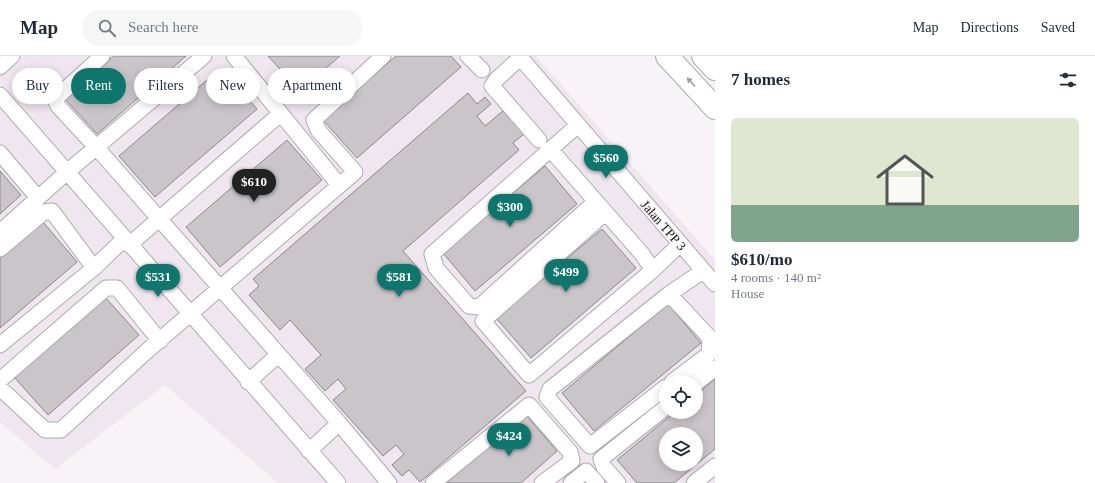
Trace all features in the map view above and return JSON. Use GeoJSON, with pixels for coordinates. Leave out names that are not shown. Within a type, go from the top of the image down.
{"type":"FeatureCollection","features":[{"type":"Feature","properties":{"kind":"highway"},"geometry":{"type":"LineString","coordinates":[[667,56],[715,108]]}},
{"type":"Feature","properties":{"kind":"highway"},"geometry":{"type":"LineString","coordinates":[[702,56],[715,69]]}},
{"type":"Feature","properties":{"kind":"street"},"geometry":{"type":"LineString","coordinates":[[0,66],[12,56]]}},
{"type":"Feature","properties":{"kind":"street"},"geometry":{"type":"LineString","coordinates":[[102,56],[55,99],[58,106],[159,219],[389,483]]}},
{"type":"Feature","properties":{"kind":"street"},"geometry":{"type":"LineString","coordinates":[[0,232],[67,172],[204,56]]}},
{"type":"Feature","properties":{"kind":"street"},"geometry":{"type":"LineString","coordinates":[[234,56],[339,185]]}},
{"type":"Feature","properties":{"kind":"street"},"geometry":{"type":"LineString","coordinates":[[0,388],[45,430],[61,430],[160,341],[355,172],[318,130],[314,120],[383,56]]}},
{"type":"Feature","properties":{"kind":"street"},"geometry":{"type":"LineString","coordinates":[[468,56],[482,70]]}},
{"type":"Feature","properties":{"kind":"street"},"geometry":{"type":"LineString","coordinates":[[520,57],[492,86],[653,270]]}},
{"type":"Feature","properties":{"kind":"street","name":"Jalan TPP 3"},"geometry":{"type":"LineString","coordinates":[[520,57],[715,284]]}},
{"type":"Feature","properties":{"kind":"street"},"geometry":{"type":"LineString","coordinates":[[0,95],[248,382],[338,483]]}},
{"type":"Feature","properties":{"kind":"street"},"geometry":{"type":"LineString","coordinates":[[0,345],[94,268],[159,219],[280,114]]}},
{"type":"Feature","properties":{"kind":"street"},"geometry":{"type":"LineString","coordinates":[[578,125],[545,145],[432,254],[436,268],[469,306],[479,307],[595,202]]}},
{"type":"Feature","properties":{"kind":"street"},"geometry":{"type":"LineString","coordinates":[[0,152],[38,198]]}},
{"type":"Feature","properties":{"kind":"street"},"geometry":{"type":"LineString","coordinates":[[0,249],[44,212],[52,212],[94,268]]}},
{"type":"Feature","properties":{"kind":"street"},"geometry":{"type":"LineString","coordinates":[[605,214],[483,321],[529,375],[653,270],[680,244]]}},
{"type":"Feature","properties":{"kind":"street"},"geometry":{"type":"LineString","coordinates":[[659,392],[590,446],[547,397],[550,389],[669,294],[703,271]]}},
{"type":"Feature","properties":{"kind":"street"},"geometry":{"type":"LineString","coordinates":[[0,380],[106,288],[116,288],[160,341]]}},
{"type":"Feature","properties":{"kind":"street"},"geometry":{"type":"LineString","coordinates":[[669,294],[710,338],[709,354],[681,375]]}},
{"type":"Feature","properties":{"kind":"street"},"geometry":{"type":"LineString","coordinates":[[248,382],[278,355]]}},
{"type":"Feature","properties":{"kind":"street"},"geometry":{"type":"LineString","coordinates":[[703,377],[715,368]]}},
{"type":"Feature","properties":{"kind":"street"},"geometry":{"type":"LineString","coordinates":[[433,483],[529,405],[570,452],[572,461],[542,483]]}},
{"type":"Feature","properties":{"kind":"street"},"geometry":{"type":"LineString","coordinates":[[618,483],[604,467],[601,459],[659,413]]}},
{"type":"Feature","properties":{"kind":"street"},"geometry":{"type":"LineString","coordinates":[[309,451],[338,423]]}},
{"type":"Feature","properties":{"kind":"street"},"geometry":{"type":"LineString","coordinates":[[694,483],[715,466]]}},
{"type":"Feature","properties":{"kind":"street"},"geometry":{"type":"LineString","coordinates":[[571,483],[586,471],[597,483]]}},
{"type":"Feature","properties":{"kind":"shaded area"},"geometry":{"type":"Polygon","coordinates":[[[0,56],[536,56],[715,260],[715,483],[278,483],[165,385],[55,469],[0,422],[0,56]]]}},
{"type":"Feature","properties":{"kind":"building"},"geometry":{"type":"Polygon","coordinates":[[[114,56],[186,56],[172,68],[134,68],[134,102],[97,134],[65,99],[71,94],[71,104],[126,104],[126,68],[100,68],[114,56]]]}},
{"type":"Feature","properties":{"kind":"building"},"geometry":{"type":"Polygon","coordinates":[[[268,56],[340,56],[326,68],[279,68],[268,56]]]}},
{"type":"Feature","properties":{"kind":"building"},"geometry":{"type":"Polygon","coordinates":[[[396,56],[451,56],[461,67],[357,158],[323,120],[341,104],[356,104],[356,91],[396,56]]]}},
{"type":"Feature","properties":{"kind":"building"},"geometry":{"type":"Polygon","coordinates":[[[206,81],[206,104],[253,104],[257,109],[155,197],[119,156],[179,104],[198,104],[198,88],[206,81]]]}},
{"type":"Feature","properties":{"kind":"building"},"geometry":{"type":"Polygon","coordinates":[[[468,93],[477,104],[485,97],[491,104],[477,116],[485,126],[504,110],[524,134],[513,143],[519,150],[403,251],[526,391],[420,482],[409,470],[402,476],[392,465],[404,454],[396,445],[383,456],[333,400],[346,389],[338,379],[325,391],[305,369],[321,355],[290,320],[280,330],[249,295],[259,286],[253,279],[468,93]]]}},
{"type":"Feature","properties":{"kind":"building"},"geometry":{"type":"Polygon","coordinates":[[[287,140],[322,180],[220,267],[186,227],[287,140]]]}},
{"type":"Feature","properties":{"kind":"building"},"geometry":{"type":"Polygon","coordinates":[[[545,166],[577,204],[475,291],[443,253],[545,166]]]}},
{"type":"Feature","properties":{"kind":"building"},"geometry":{"type":"Polygon","coordinates":[[[0,171],[21,195],[0,214],[0,171]]]}},
{"type":"Feature","properties":{"kind":"building"},"geometry":{"type":"Polygon","coordinates":[[[43,222],[77,262],[0,328],[0,258],[43,222]]]}},
{"type":"Feature","properties":{"kind":"building"},"geometry":{"type":"Polygon","coordinates":[[[602,229],[636,268],[531,358],[496,318],[602,229]]]}},
{"type":"Feature","properties":{"kind":"building"},"geometry":{"type":"Polygon","coordinates":[[[105,297],[139,335],[48,415],[14,377],[105,297]]]}},
{"type":"Feature","properties":{"kind":"building"},"geometry":{"type":"Polygon","coordinates":[[[668,304],[701,343],[662,375],[659,375],[659,378],[594,431],[562,393],[668,304]]]}},
{"type":"Feature","properties":{"kind":"building"},"geometry":{"type":"Polygon","coordinates":[[[715,379],[715,449],[703,459],[703,427],[659,427],[659,471],[688,471],[674,483],[637,483],[617,460],[667,419],[703,419],[703,389],[715,379]]]}},
{"type":"Feature","properties":{"kind":"building"},"geometry":{"type":"Polygon","coordinates":[[[525,414],[557,451],[521,483],[446,483],[525,414]]]}}]}
